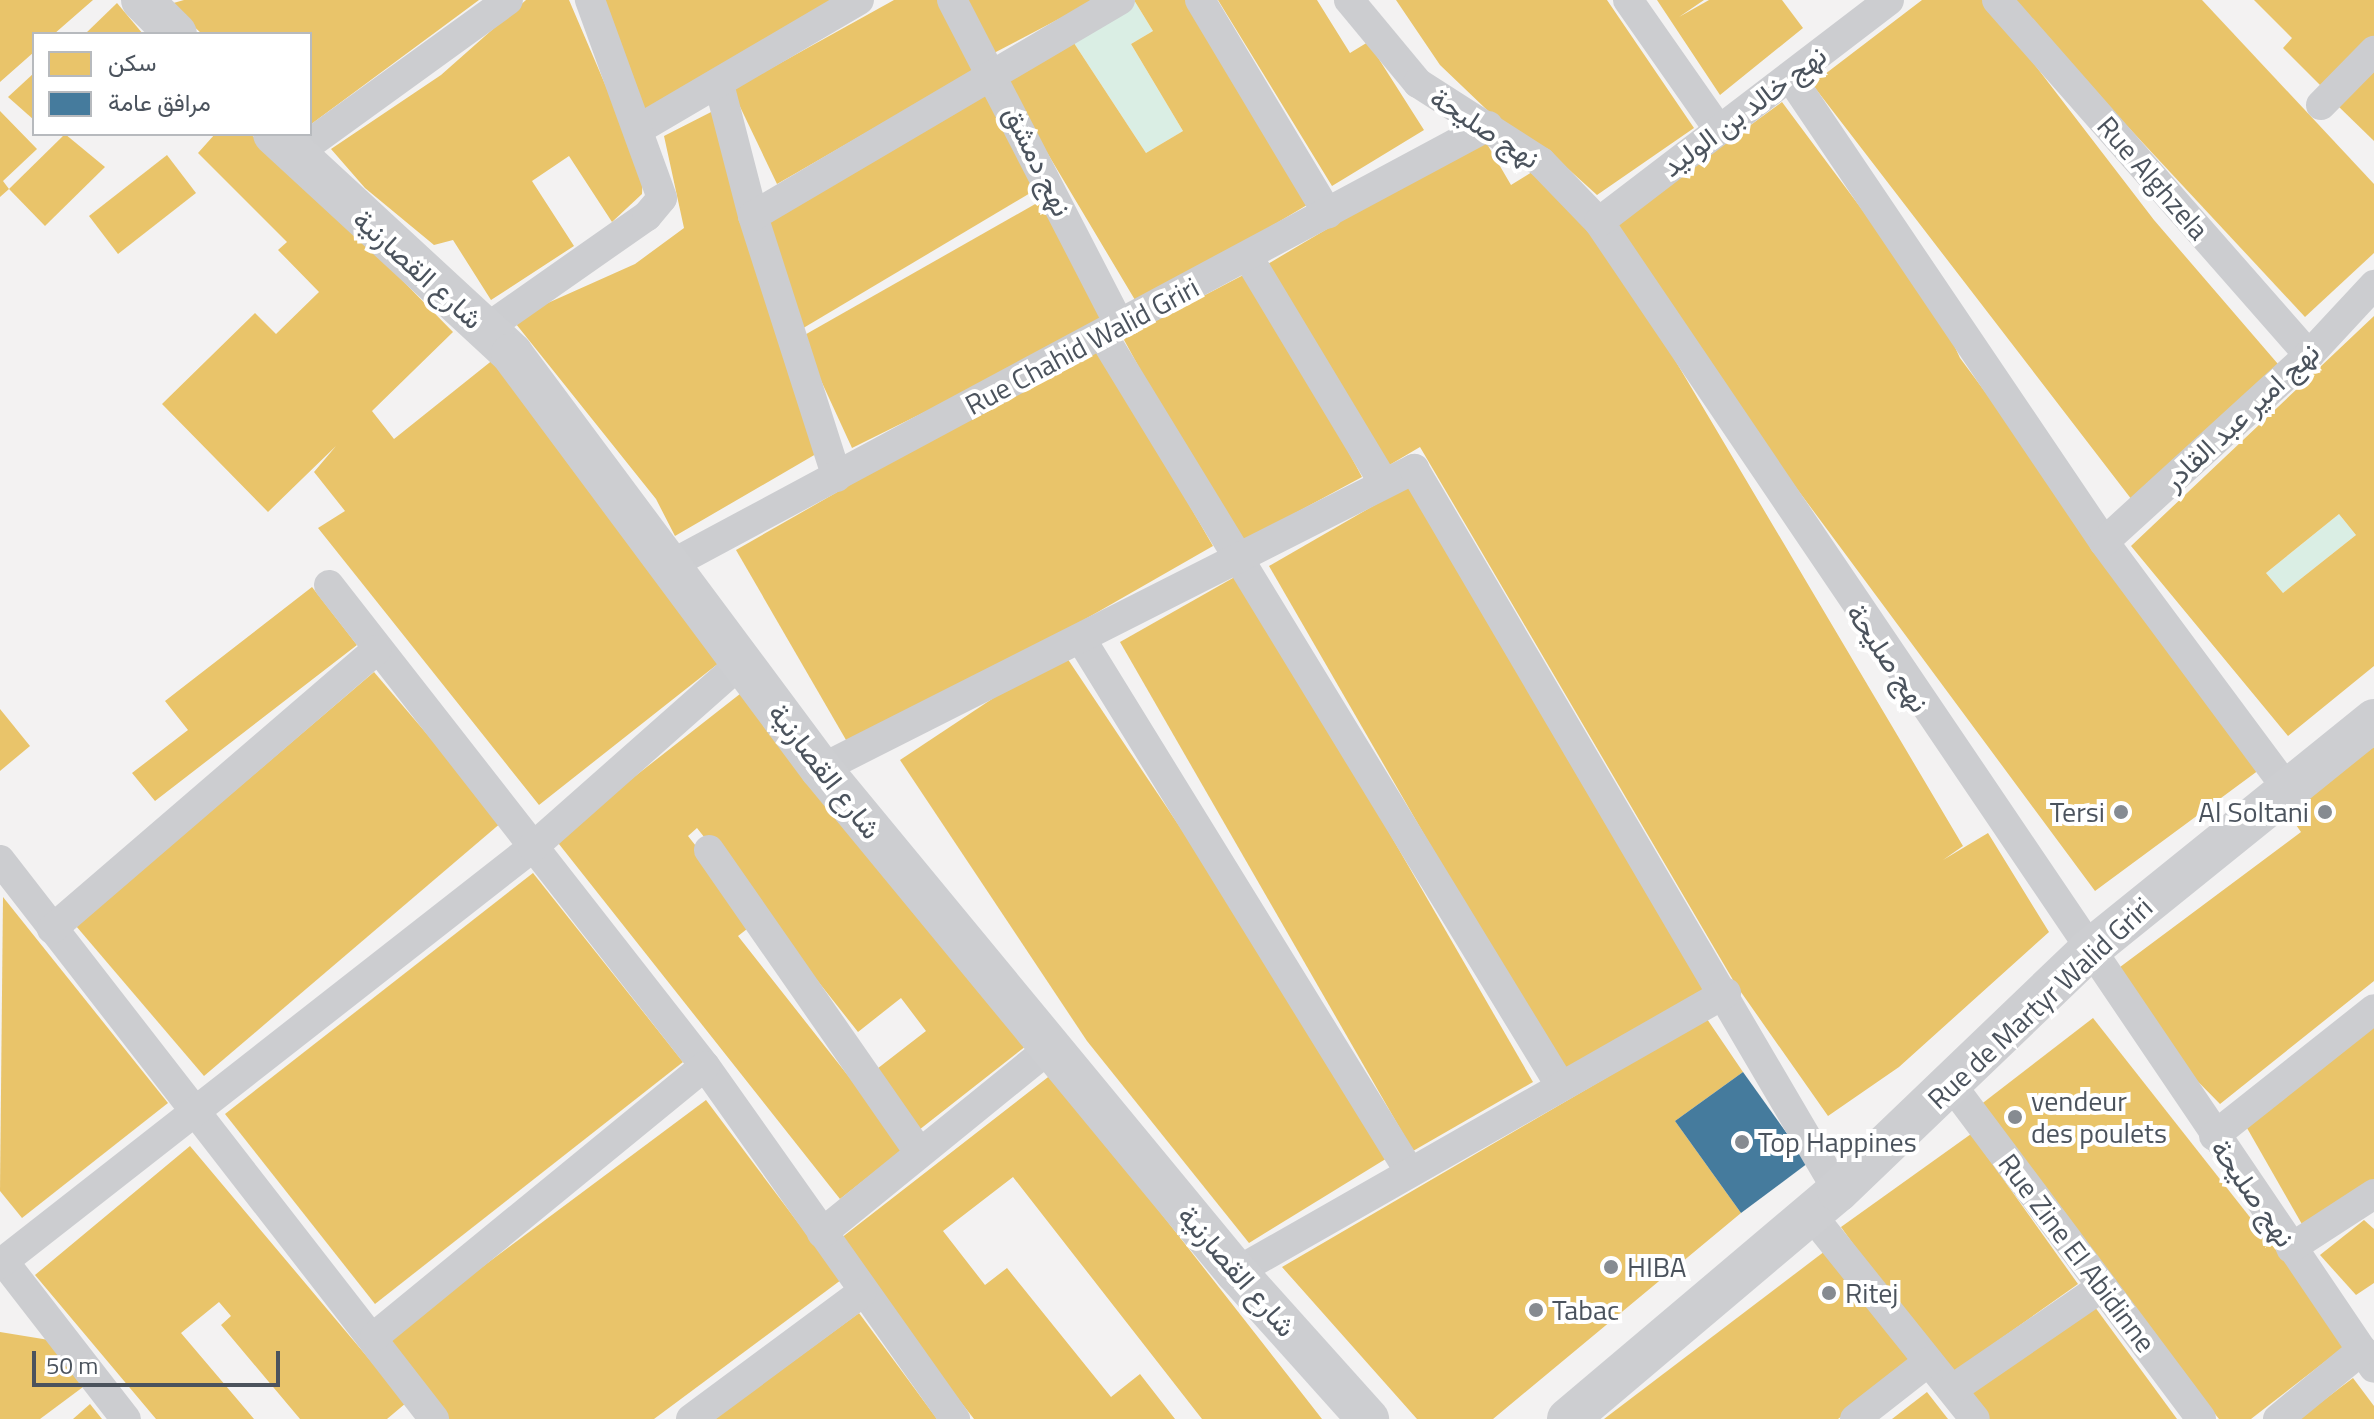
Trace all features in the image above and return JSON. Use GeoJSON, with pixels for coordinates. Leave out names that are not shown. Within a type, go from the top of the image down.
{"type":"FeatureCollection","features":[{"type":"Feature","properties":{"kind":"street"},"geometry":{"type":"LineString","coordinates":[[142,0],[174,32]]}},
{"type":"Feature","properties":{"kind":"street"},"geometry":{"type":"LineString","coordinates":[[312,126],[508,0]]}},
{"type":"Feature","properties":{"kind":"street"},"geometry":{"type":"LineString","coordinates":[[484,330],[657,206],[661,187],[590,0]]}},
{"type":"Feature","properties":{"kind":"street"},"geometry":{"type":"LineString","coordinates":[[639,129],[720,88],[859,0]]}},
{"type":"Feature","properties":{"kind":"street","name":"نهج دمشق"},"geometry":{"type":"LineString","coordinates":[[952,0],[994,74],[1111,330],[1239,557],[1560,1085]]}},
{"type":"Feature","properties":{"kind":"street"},"geometry":{"type":"LineString","coordinates":[[753,216],[1120,0]]}},
{"type":"Feature","properties":{"kind":"street"},"geometry":{"type":"LineString","coordinates":[[1200,0],[1328,214]]}},
{"type":"Feature","properties":{"kind":"street","name":"نهج صليحة"},"geometry":{"type":"LineString","coordinates":[[1349,0],[1418,83],[1541,162],[1599,222],[2088,951],[2368,1359]]}},
{"type":"Feature","properties":{"kind":"street"},"geometry":{"type":"LineString","coordinates":[[1628,0],[1719,130]]}},
{"type":"Feature","properties":{"kind":"street","name":"نهج خالد بن الوليد"},"geometry":{"type":"LineString","coordinates":[[1599,222],[1889,0]]}},
{"type":"Feature","properties":{"kind":"street","name":"Rue Alghzela"},"geometry":{"type":"LineString","coordinates":[[1997,0],[2309,355]]}},
{"type":"Feature","properties":{"kind":"street"},"geometry":{"type":"LineString","coordinates":[[2321,105],[2374,51]]}},
{"type":"Feature","properties":{"kind":"street"},"geometry":{"type":"LineString","coordinates":[[1790,77],[2104,542],[2287,788]]}},
{"type":"Feature","properties":{"kind":"street"},"geometry":{"type":"LineString","coordinates":[[720,88],[753,216],[837,477]]}},
{"type":"Feature","properties":{"kind":"street","name":"Rue Chahid Walid Griri"},"geometry":{"type":"LineString","coordinates":[[674,563],[1488,126]]}},
{"type":"Feature","properties":{"kind":"street","name":"شارع القصارنية"},"geometry":{"type":"LineString","coordinates":[[284,144],[512,354],[674,563],[821,769],[1236,1272],[1368,1419]]}},
{"type":"Feature","properties":{"kind":"street"},"geometry":{"type":"LineString","coordinates":[[1248,257],[1383,482]]}},
{"type":"Feature","properties":{"kind":"street","name":"نهج امير عبد القادر"},"geometry":{"type":"LineString","coordinates":[[2104,542],[2309,355],[2374,285]]}},
{"type":"Feature","properties":{"kind":"street"},"geometry":{"type":"LineString","coordinates":[[821,769],[1081,639],[1405,470],[1422,476],[1726,993],[1824,1202],[1928,1362],[1975,1419]]}},
{"type":"Feature","properties":{"kind":"street"},"geometry":{"type":"LineString","coordinates":[[329,585],[376,650],[705,1066],[861,1293],[955,1419]]}},
{"type":"Feature","properties":{"kind":"street"},"geometry":{"type":"LineString","coordinates":[[1081,639],[1408,1169]]}},
{"type":"Feature","properties":{"kind":"street"},"geometry":{"type":"LineString","coordinates":[[52,929],[376,650]]}},
{"type":"Feature","properties":{"kind":"street"},"geometry":{"type":"LineString","coordinates":[[126,1419],[2,1263],[194,1118],[533,847],[742,662]]}},
{"type":"Feature","properties":{"kind":"street","name":"Rue de Martyr Walid Griri"},"geometry":{"type":"LineString","coordinates":[[1568,1419],[1824,1202],[1953,1087],[2088,951],[2374,720]]}},
{"type":"Feature","properties":{"kind":"street"},"geometry":{"type":"LineString","coordinates":[[709,850],[919,1152]]}},
{"type":"Feature","properties":{"kind":"street"},"geometry":{"type":"LineString","coordinates":[[0,860],[194,1118],[375,1336],[434,1419]]}},
{"type":"Feature","properties":{"kind":"street"},"geometry":{"type":"LineString","coordinates":[[1236,1272],[1408,1169],[1726,993]]}},
{"type":"Feature","properties":{"kind":"street"},"geometry":{"type":"LineString","coordinates":[[2214,1136],[2374,1009]]}},
{"type":"Feature","properties":{"kind":"street"},"geometry":{"type":"LineString","coordinates":[[822,1233],[1050,1048]]}},
{"type":"Feature","properties":{"kind":"street"},"geometry":{"type":"LineString","coordinates":[[375,1336],[705,1066]]}},
{"type":"Feature","properties":{"kind":"street","name":"Rue Zine El Abidinne"},"geometry":{"type":"LineString","coordinates":[[1953,1087],[2201,1419]]}},
{"type":"Feature","properties":{"kind":"street"},"geometry":{"type":"LineString","coordinates":[[2291,1248],[2374,1194]]}},
{"type":"Feature","properties":{"kind":"street"},"geometry":{"type":"LineString","coordinates":[[1953,1389],[2102,1287]]}},
{"type":"Feature","properties":{"kind":"street"},"geometry":{"type":"LineString","coordinates":[[691,1419],[861,1293]]}},
{"type":"Feature","properties":{"kind":"street"},"geometry":{"type":"LineString","coordinates":[[2278,1419],[2368,1359]]}},
{"type":"Feature","properties":{"kind":"street"},"geometry":{"type":"LineString","coordinates":[[1855,1419],[1928,1362]]}},
{"type":"Feature","properties":{"kind":"green space"},"geometry":{"type":"Polygon","coordinates":[[[1134,0],[1153,31],[1131,44],[1183,131],[1146,153],[1070,37],[1134,0]]]}},
{"type":"Feature","properties":{"kind":"green space"},"geometry":{"type":"Polygon","coordinates":[[[2339,514],[2356,535],[2283,593],[2266,573],[2339,514]]]}},
{"type":"Feature","properties":{"kind":"building: سكن"},"geometry":{"type":"Polygon","coordinates":[[[0,0],[93,0],[56,32],[32,32],[32,54],[0,82],[0,0]]]}},
{"type":"Feature","properties":{"kind":"building: سكن"},"geometry":{"type":"Polygon","coordinates":[[[184,0],[479,0],[312,124],[312,32],[200,32],[170,4],[184,0]]]}},
{"type":"Feature","properties":{"kind":"building: سكن"},"geometry":{"type":"Polygon","coordinates":[[[526,0],[569,0],[643,173],[642,194],[612,222],[569,156],[532,181],[574,246],[491,300],[453,240],[434,245],[365,188],[331,149],[441,75],[526,0]]]}},
{"type":"Feature","properties":{"kind":"building: سكن"},"geometry":{"type":"Polygon","coordinates":[[[603,0],[835,0],[644,115],[603,0]]]}},
{"type":"Feature","properties":{"kind":"building: سكن"},"geometry":{"type":"Polygon","coordinates":[[[894,0],[941,0],[982,66],[777,184],[732,90],[894,0]]]}},
{"type":"Feature","properties":{"kind":"building: سكن"},"geometry":{"type":"Polygon","coordinates":[[[962,0],[1095,0],[994,53],[962,0]]]}},
{"type":"Feature","properties":{"kind":"building: سكن"},"geometry":{"type":"Polygon","coordinates":[[[1134,0],[1185,0],[1307,205],[1138,305],[1002,77],[1070,37],[1146,153],[1183,131],[1131,44],[1153,31],[1134,0]]]}},
{"type":"Feature","properties":{"kind":"building: سكن"},"geometry":{"type":"Polygon","coordinates":[[[1218,0],[1317,0],[1350,53],[1368,42],[1424,130],[1332,186],[1218,0]]]}},
{"type":"Feature","properties":{"kind":"building: سكن"},"geometry":{"type":"Polygon","coordinates":[[[1396,0],[1607,0],[1694,128],[1597,195],[1554,156],[1508,130],[1440,65],[1396,0]]]}},
{"type":"Feature","properties":{"kind":"building: سكن"},"geometry":{"type":"Polygon","coordinates":[[[1657,0],[1704,0],[1679,17],[1709,0],[1782,0],[1803,28],[1720,95],[1657,0]]]}},
{"type":"Feature","properties":{"kind":"building: سكن"},"geometry":{"type":"Polygon","coordinates":[[[1922,0],[1985,0],[2154,220],[2284,371],[2132,500],[1812,84],[1922,0]]]}},
{"type":"Feature","properties":{"kind":"building: سكن"},"geometry":{"type":"Polygon","coordinates":[[[2010,0],[2202,0],[2374,184],[2374,253],[2305,317],[2010,0]]]}},
{"type":"Feature","properties":{"kind":"building: سكن"},"geometry":{"type":"Polygon","coordinates":[[[2254,0],[2374,0],[2374,40],[2325,90],[2283,48],[2292,38],[2254,0]]]}},
{"type":"Feature","properties":{"kind":"building: سكن"},"geometry":{"type":"Polygon","coordinates":[[[117,3],[141,32],[87,32],[117,3]]]}},
{"type":"Feature","properties":{"kind":"building: سكن"},"geometry":{"type":"Polygon","coordinates":[[[2374,66],[2374,141],[2336,104],[2374,66]]]}},
{"type":"Feature","properties":{"kind":"building: سكن"},"geometry":{"type":"Polygon","coordinates":[[[32,75],[32,118],[8,97],[32,75]]]}},
{"type":"Feature","properties":{"kind":"building: سكن"},"geometry":{"type":"Polygon","coordinates":[[[990,92],[1042,186],[800,330],[766,221],[990,92]]]}},
{"type":"Feature","properties":{"kind":"building: سكن"},"geometry":{"type":"Polygon","coordinates":[[[1782,102],[1939,313],[1960,358],[2263,767],[2095,891],[1606,231],[1782,102]]]}},
{"type":"Feature","properties":{"kind":"building: سكن"},"geometry":{"type":"Polygon","coordinates":[[[717,109],[816,454],[675,536],[656,499],[512,319],[635,264],[684,228],[664,136],[717,109]]]}},
{"type":"Feature","properties":{"kind":"building: سكن"},"geometry":{"type":"Polygon","coordinates":[[[0,111],[37,149],[3,181],[9,189],[0,197],[0,111]]]}},
{"type":"Feature","properties":{"kind":"building: سكن"},"geometry":{"type":"Polygon","coordinates":[[[63,136],[67,136],[105,167],[45,226],[9,189],[63,136]]]}},
{"type":"Feature","properties":{"kind":"building: سكن"},"geometry":{"type":"Polygon","coordinates":[[[213,136],[252,136],[290,166],[453,332],[372,411],[394,439],[494,359],[729,655],[539,805],[318,528],[345,511],[314,472],[336,446],[268,512],[162,404],[255,313],[276,334],[319,292],[278,250],[287,242],[198,153],[213,136]]]}},
{"type":"Feature","properties":{"kind":"building: سكن"},"geometry":{"type":"Polygon","coordinates":[[[1483,137],[1511,185],[1532,172],[1589,215],[1963,846],[1943,860],[1988,833],[2049,932],[1899,1067],[1828,1116],[1736,985],[1420,447],[1386,467],[1266,265],[1483,137]]]}},
{"type":"Feature","properties":{"kind":"building: سكن"},"geometry":{"type":"Polygon","coordinates":[[[167,155],[196,193],[118,254],[89,216],[167,155]]]}},
{"type":"Feature","properties":{"kind":"building: سكن"},"geometry":{"type":"Polygon","coordinates":[[[1044,199],[1110,320],[852,448],[801,337],[1044,199]]]}},
{"type":"Feature","properties":{"kind":"building: سكن"},"geometry":{"type":"Polygon","coordinates":[[[1251,271],[1362,477],[1236,545],[1123,338],[1251,271]]]}},
{"type":"Feature","properties":{"kind":"building: سكن"},"geometry":{"type":"Polygon","coordinates":[[[2374,316],[2374,666],[2288,736],[2131,546],[2374,316]],[[2339,514],[2266,573],[2283,593],[2356,535],[2339,514]]]}},
{"type":"Feature","properties":{"kind":"building: سكن"},"geometry":{"type":"Polygon","coordinates":[[[1096,344],[1213,546],[853,752],[736,550],[1096,344]]]}},
{"type":"Feature","properties":{"kind":"building: سكن"},"geometry":{"type":"Polygon","coordinates":[[[1413,483],[1706,991],[1562,1073],[1269,566],[1413,483]]]}},
{"type":"Feature","properties":{"kind":"building: سكن"},"geometry":{"type":"Polygon","coordinates":[[[1240,574],[1533,1082],[1413,1151],[1120,642],[1240,574]]]}},
{"type":"Feature","properties":{"kind":"building: سكن"},"geometry":{"type":"Polygon","coordinates":[[[312,587],[357,645],[155,801],[132,773],[188,730],[165,701],[312,587]]]}},
{"type":"Feature","properties":{"kind":"building: سكن"},"geometry":{"type":"Polygon","coordinates":[[[1063,652],[1397,1152],[1249,1243],[1087,1041],[900,760],[1063,652]]]}},
{"type":"Feature","properties":{"kind":"building: سكن"},"geometry":{"type":"Polygon","coordinates":[[[374,672],[502,822],[204,1076],[76,926],[374,672]]]}},
{"type":"Feature","properties":{"kind":"building: سكن"},"geometry":{"type":"Polygon","coordinates":[[[745,690],[1026,1046],[919,1130],[873,1072],[926,1031],[901,998],[858,1032],[697,828],[688,836],[756,922],[738,936],[905,1148],[840,1199],[555,839],[745,690]]]}},
{"type":"Feature","properties":{"kind":"building: سكن"},"geometry":{"type":"Polygon","coordinates":[[[0,709],[30,746],[0,771],[0,709]]]}},
{"type":"Feature","properties":{"kind":"building: سكن"},"geometry":{"type":"Polygon","coordinates":[[[2374,747],[2374,981],[2220,1104],[2161,1044],[2112,973],[2301,832],[2284,808],[2374,747]]]}},
{"type":"Feature","properties":{"kind":"building: سكن"},"geometry":{"type":"Polygon","coordinates":[[[533,873],[683,1062],[375,1304],[225,1114],[533,873]]]}},
{"type":"Feature","properties":{"kind":"building: سكن"},"geometry":{"type":"Polygon","coordinates":[[[3,897],[168,1103],[22,1218],[0,1191],[3,897]]]}},
{"type":"Feature","properties":{"kind":"building: سكن"},"geometry":{"type":"Polygon","coordinates":[[[2093,1018],[2349,1343],[2251,1419],[2219,1419],[1975,1109],[2093,1018]]]}},
{"type":"Feature","properties":{"kind":"building: سكن"},"geometry":{"type":"Polygon","coordinates":[[[1707,1019],[1743,1072],[1675,1121],[1741,1213],[1493,1419],[1417,1419],[1282,1267],[1707,1019]]]}},
{"type":"Feature","properties":{"kind":"building: سكن"},"geometry":{"type":"Polygon","coordinates":[[[2374,1024],[2374,1182],[2303,1226],[2247,1128],[2374,1024]]]}},
{"type":"Feature","properties":{"kind":"building: سكن"},"geometry":{"type":"Polygon","coordinates":[[[1052,1074],[1322,1419],[1202,1419],[1013,1177],[943,1231],[985,1285],[1007,1268],[1111,1397],[1140,1374],[1175,1419],[974,1419],[836,1242],[1052,1074]]]}},
{"type":"Feature","properties":{"kind":"building: سكن"},"geometry":{"type":"Polygon","coordinates":[[[706,1100],[841,1280],[654,1419],[448,1419],[387,1338],[706,1100]]]}},
{"type":"Feature","properties":{"kind":"building: سكن"},"geometry":{"type":"Polygon","coordinates":[[[1971,1134],[2078,1284],[1948,1376],[1841,1227],[1971,1134]]]}},
{"type":"Feature","properties":{"kind":"building: سكن"},"geometry":{"type":"Polygon","coordinates":[[[190,1146],[406,1403],[387,1419],[300,1419],[221,1325],[231,1316],[219,1302],[181,1333],[254,1419],[156,1419],[35,1275],[190,1146]]]}},
{"type":"Feature","properties":{"kind":"building: سكن"},"geometry":{"type":"Polygon","coordinates":[[[2364,1220],[2374,1229],[2374,1283],[2356,1295],[2320,1255],[2364,1220]]]}},
{"type":"Feature","properties":{"kind":"building: سكن"},"geometry":{"type":"Polygon","coordinates":[[[1829,1248],[1915,1360],[1838,1419],[1604,1419],[1829,1248]]]}},
{"type":"Feature","properties":{"kind":"building: سكن"},"geometry":{"type":"Polygon","coordinates":[[[2092,1303],[2177,1419],[1987,1419],[1968,1393],[2092,1303]]]}},
{"type":"Feature","properties":{"kind":"building: سكن"},"geometry":{"type":"Polygon","coordinates":[[[859,1313],[937,1419],[714,1419],[859,1313]]]}},
{"type":"Feature","properties":{"kind":"building: سكن"},"geometry":{"type":"Polygon","coordinates":[[[0,1332],[49,1340],[83,1387],[40,1419],[0,1419],[0,1332]]]}},
{"type":"Feature","properties":{"kind":"building: سكن"},"geometry":{"type":"Polygon","coordinates":[[[2353,1378],[2374,1406],[2374,1419],[2299,1419],[2353,1378]]]}},
{"type":"Feature","properties":{"kind":"building: سكن"},"geometry":{"type":"Polygon","coordinates":[[[1927,1392],[1948,1419],[1892,1419],[1927,1392]]]}},
{"type":"Feature","properties":{"kind":"building: سكن"},"geometry":{"type":"Polygon","coordinates":[[[90,1404],[102,1419],[73,1419],[90,1404]]]}},
{"type":"Feature","properties":{"kind":"building: مرافق عامة","name":"Top Happines"},"geometry":{"type":"Polygon","coordinates":[[[1743,1072],[1808,1163],[1741,1213],[1675,1121],[1743,1072]]]}},
{"type":"Feature","properties":{"kind":"place","name":"Tersi"},"geometry":{"type":"Point","coordinates":[2121,812]}},
{"type":"Feature","properties":{"kind":"place","name":"Al Soltani"},"geometry":{"type":"Point","coordinates":[2325,812]}},
{"type":"Feature","properties":{"kind":"place","name":"vendeur des poulets"},"geometry":{"type":"Point","coordinates":[2015,1117]}},
{"type":"Feature","properties":{"kind":"place","name":"Top Happines"},"geometry":{"type":"Point","coordinates":[1742,1142]}},
{"type":"Feature","properties":{"kind":"place","name":"HIBA"},"geometry":{"type":"Point","coordinates":[1611,1267]}},
{"type":"Feature","properties":{"kind":"place","name":"Ritej"},"geometry":{"type":"Point","coordinates":[1829,1293]}},
{"type":"Feature","properties":{"kind":"place","name":"Tabac"},"geometry":{"type":"Point","coordinates":[1536,1310]}}]}
